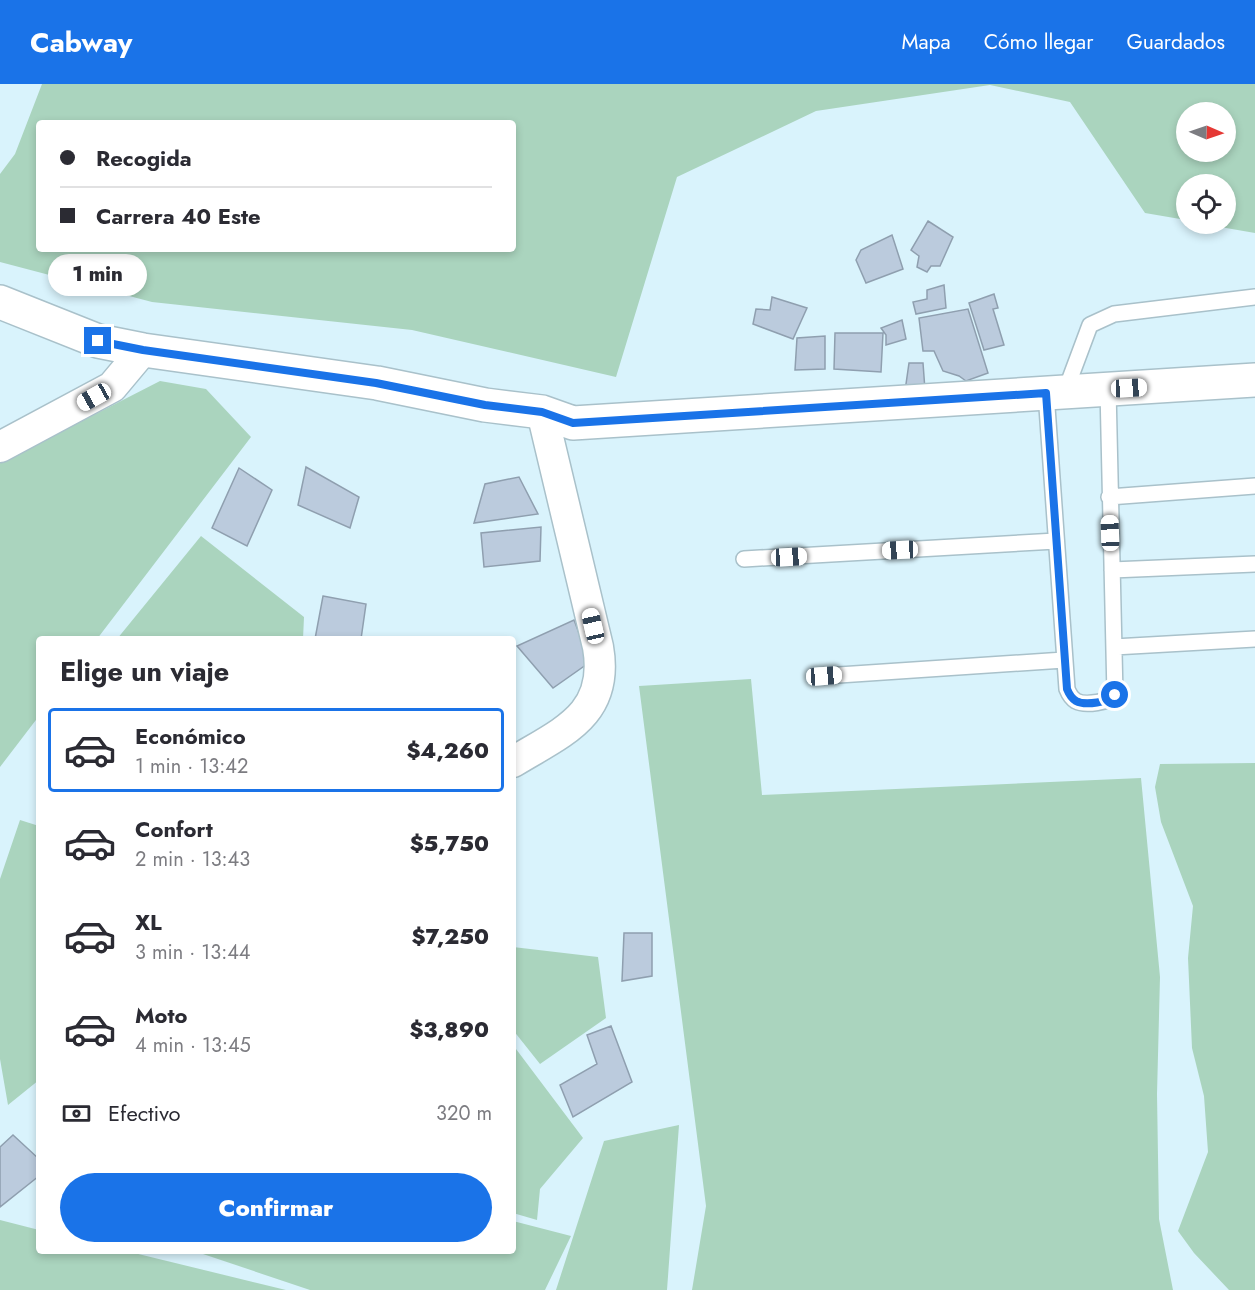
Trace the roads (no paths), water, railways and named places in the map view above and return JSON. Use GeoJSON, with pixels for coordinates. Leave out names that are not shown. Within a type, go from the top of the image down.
{"type":"FeatureCollection","features":[{"type":"Feature","properties":{"kind":"street"},"geometry":{"type":"LineString","coordinates":[[0,302],[98,341],[143,350],[376,383],[485,405],[542,412],[573,423],[1255,380]]}},
{"type":"Feature","properties":{"kind":"street"},"geometry":{"type":"LineString","coordinates":[[0,447],[112,387],[143,350]]}},
{"type":"Feature","properties":{"kind":"street"},"geometry":{"type":"LineString","coordinates":[[516,760],[573,725],[591,705],[600,678],[598,647],[542,412]]}},
{"type":"Feature","properties":{"kind":"lane"},"geometry":{"type":"LineString","coordinates":[[1108,389],[1115,695],[1110,700],[1081,703],[1073,700],[1067,689],[1064,660],[1056,542],[1055,392],[1084,336],[1097,320],[1114,314],[1255,297]]}},
{"type":"Feature","properties":{"kind":"lane"},"geometry":{"type":"LineString","coordinates":[[1109,497],[1255,486]]}},
{"type":"Feature","properties":{"kind":"lane"},"geometry":{"type":"LineString","coordinates":[[744,559],[1056,542]]}},
{"type":"Feature","properties":{"kind":"lane"},"geometry":{"type":"LineString","coordinates":[[1112,570],[1255,564]]}},
{"type":"Feature","properties":{"kind":"lane"},"geometry":{"type":"LineString","coordinates":[[1114,647],[1255,639]]}},
{"type":"Feature","properties":{"kind":"lane"},"geometry":{"type":"LineString","coordinates":[[824,676],[1064,660]]}}]}
